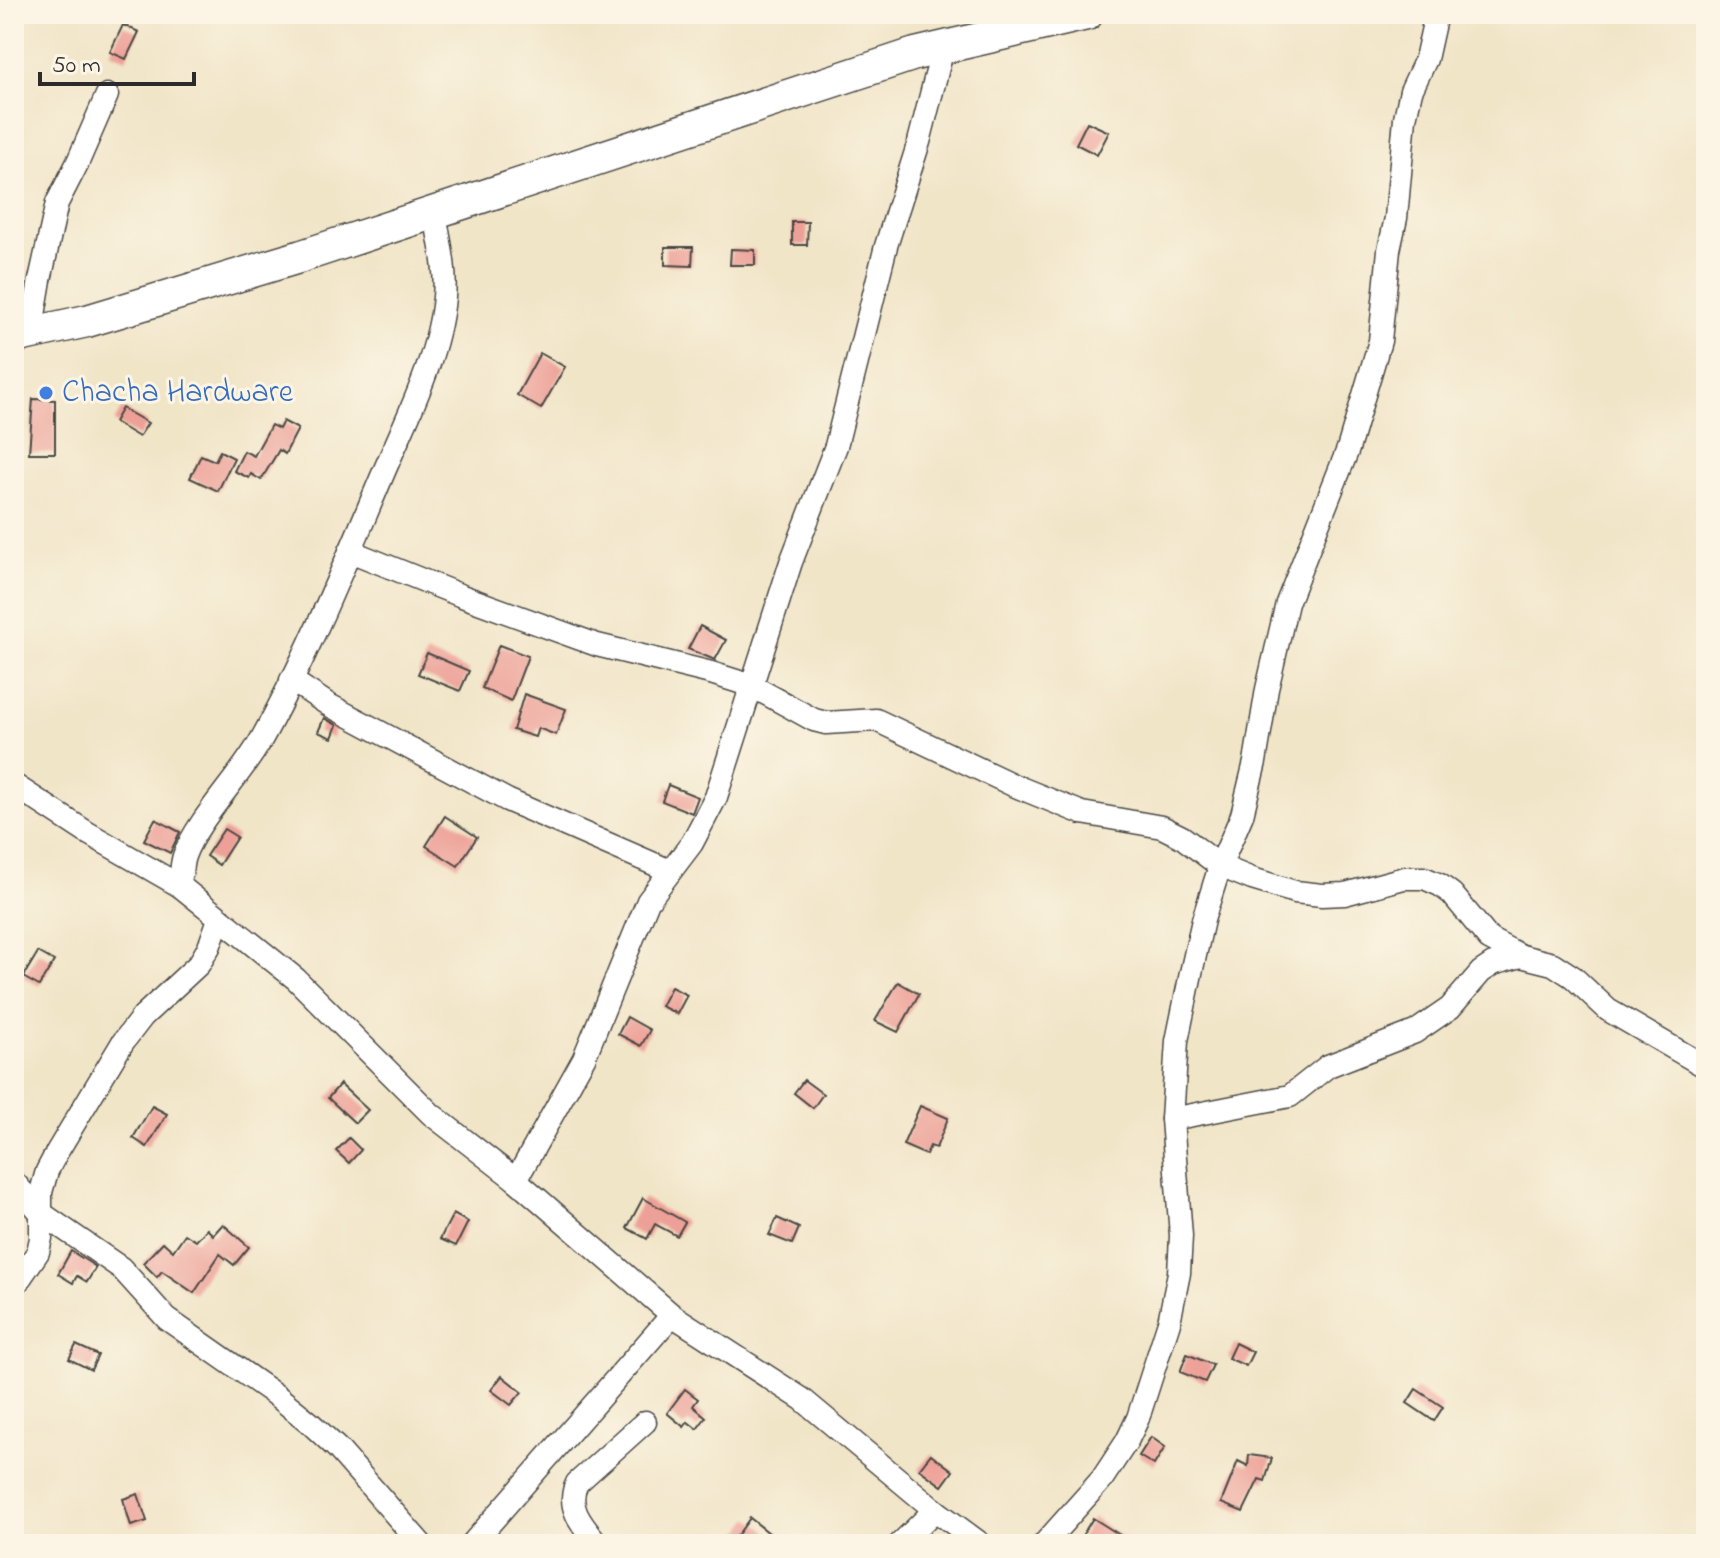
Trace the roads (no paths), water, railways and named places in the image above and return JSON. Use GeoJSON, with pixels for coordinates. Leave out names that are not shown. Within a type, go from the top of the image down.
{"type":"FeatureCollection","features":[{"type":"Feature","properties":{"kind":"street"},"geometry":{"type":"LineString","coordinates":[[107,95],[57,203],[40,280],[23,335],[100,318],[435,213],[915,54],[1087,14]]}},
{"type":"Feature","properties":{"kind":"street"},"geometry":{"type":"LineString","coordinates":[[1044,1544],[1102,1479],[1127,1441],[1161,1351],[1179,1273],[1181,1236],[1172,1119],[1180,1027],[1203,920],[1220,866],[1242,815],[1287,603],[1348,449],[1380,341],[1405,118],[1411,91],[1426,59],[1436,14]]}},
{"type":"Feature","properties":{"kind":"street"},"geometry":{"type":"LineString","coordinates":[[516,1180],[584,1058],[648,901],[692,843],[716,797],[791,562],[836,446],[886,246],[919,142],[943,48]]}},
{"type":"Feature","properties":{"kind":"street"},"geometry":{"type":"LineString","coordinates":[[180,886],[184,857],[193,838],[249,762],[291,680],[416,394],[437,332],[444,297],[444,271],[435,213]]}},
{"type":"Feature","properties":{"kind":"street"},"geometry":{"type":"LineString","coordinates":[[350,551],[597,645],[752,686],[814,720],[826,723],[876,720],[890,725],[986,773],[1082,813],[1162,827],[1182,837],[1220,866],[1252,879],[1295,892],[1322,895],[1345,894],[1404,878],[1424,878],[1452,894],[1489,939],[1521,956],[1553,964],[1573,977],[1608,1010],[1706,1067]]}},
{"type":"Feature","properties":{"kind":"street"},"geometry":{"type":"LineString","coordinates":[[291,680],[329,705],[507,800],[670,871]]}},
{"type":"Feature","properties":{"kind":"street"},"geometry":{"type":"LineString","coordinates":[[14,785],[86,832],[180,886],[296,979],[431,1114],[516,1180],[672,1315],[802,1399],[935,1510],[981,1544]]}},
{"type":"Feature","properties":{"kind":"street"},"geometry":{"type":"LineString","coordinates":[[14,1287],[38,1252],[41,1192],[47,1171],[123,1042],[143,1016],[199,964],[219,919]]}},
{"type":"Feature","properties":{"kind":"street"},"geometry":{"type":"LineString","coordinates":[[1172,1119],[1290,1096],[1328,1066],[1415,1032],[1450,1008],[1481,972],[1493,964],[1521,956]]}},
{"type":"Feature","properties":{"kind":"street"},"geometry":{"type":"LineString","coordinates":[[14,1182],[41,1213],[121,1268],[149,1302],[183,1333],[277,1396],[309,1422],[338,1449],[421,1544]]}},
{"type":"Feature","properties":{"kind":"street"},"geometry":{"type":"LineString","coordinates":[[472,1544],[672,1315]]}},
{"type":"Feature","properties":{"kind":"street"},"geometry":{"type":"LineString","coordinates":[[598,1544],[579,1518],[572,1504],[572,1493],[577,1483],[645,1422]]}},
{"type":"Feature","properties":{"kind":"street"},"geometry":{"type":"LineString","coordinates":[[900,1544],[935,1510]]}},
{"type":"Feature","properties":{"kind":"place","name":"Chacha Hardware"},"geometry":{"type":"Point","coordinates":[46,393]}}]}
